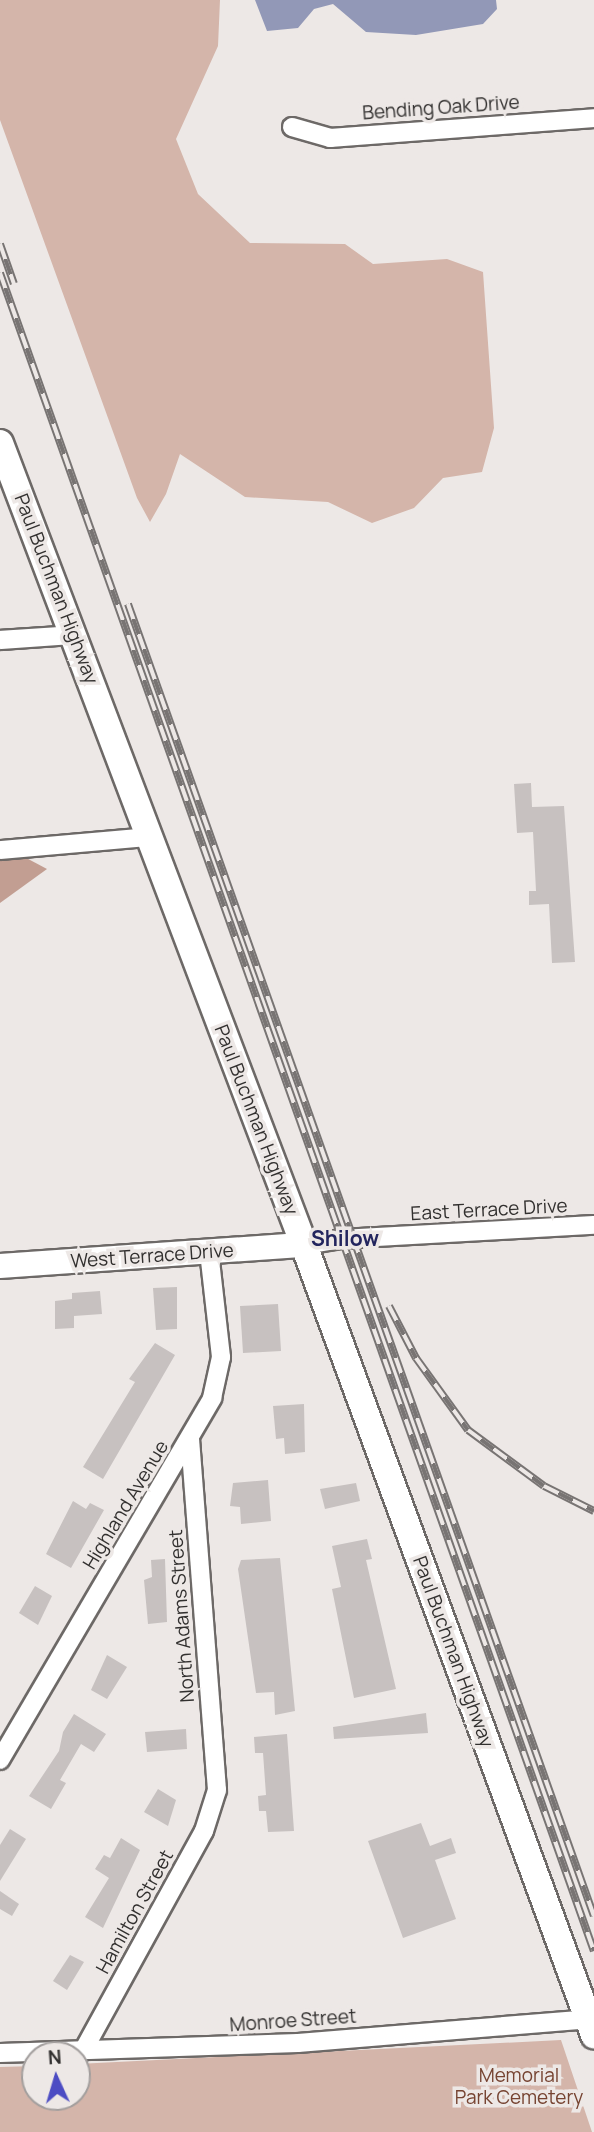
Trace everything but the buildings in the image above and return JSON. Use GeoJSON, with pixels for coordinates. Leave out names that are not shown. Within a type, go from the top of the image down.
{"type":"FeatureCollection","features":[{"type":"Feature","properties":{"kind":"main road","name":"Paul Buchman Highway"},"geometry":{"type":"LineString","coordinates":[[0,443],[304,1245],[591,2027]]}},
{"type":"Feature","properties":{"kind":"street","name":"Bending Oak Drive"},"geometry":{"type":"LineString","coordinates":[[292,127],[330,138],[594,118]]}},
{"type":"Feature","properties":{"kind":"street"},"geometry":{"type":"LineString","coordinates":[[0,640],[74,635]]}},
{"type":"Feature","properties":{"kind":"street"},"geometry":{"type":"LineString","coordinates":[[0,850],[149,837]]}},
{"type":"Feature","properties":{"kind":"street","name":"East Terrace Drive"},"geometry":{"type":"LineString","coordinates":[[304,1245],[341,1239],[594,1225]]}},
{"type":"Feature","properties":{"kind":"street","name":"West Terrace Drive"},"geometry":{"type":"LineString","coordinates":[[0,1266],[304,1245]]}},
{"type":"Feature","properties":{"kind":"street","name":"Highland Avenue"},"geometry":{"type":"LineString","coordinates":[[0,1760],[212,1398],[221,1357],[209,1252]]}},
{"type":"Feature","properties":{"kind":"street","name":"North Adams Street"},"geometry":{"type":"LineString","coordinates":[[190,1439],[217,1790]]}},
{"type":"Feature","properties":{"kind":"street","name":"Hamilton Street"},"geometry":{"type":"LineString","coordinates":[[88,2041],[204,1831],[217,1790]]}},
{"type":"Feature","properties":{"kind":"street","name":"Monroe Street"},"geometry":{"type":"LineString","coordinates":[[91,2051],[298,2043],[591,2027]]}},
{"type":"Feature","properties":{"kind":"street","name":"Monroe Street"},"geometry":{"type":"LineString","coordinates":[[0,2053],[21,2052]]}},
{"type":"Feature","properties":{"kind":"green space"},"geometry":{"type":"Polygon","coordinates":[[[0,0],[220,0],[218,46],[176,139],[198,194],[250,243],[345,244],[373,264],[447,259],[483,272],[494,428],[482,472],[443,478],[414,508],[372,523],[328,502],[245,497],[180,454],[166,494],[150,522],[137,498],[0,120],[0,0]]]}},
{"type":"Feature","properties":{"kind":"green space","name":"Memorial Park Cemetery"},"geometry":{"type":"Polygon","coordinates":[[[561,2040],[592,2132],[0,2132],[0,2067],[21,2066],[21,2111],[91,2111],[91,2063],[561,2040]]]}},
{"type":"Feature","properties":{"kind":"shaded area"},"geometry":{"type":"Polygon","coordinates":[[[0,844],[47,869],[0,903],[0,844]]]}},
{"type":"Feature","properties":{"kind":"water"},"geometry":{"type":"Polygon","coordinates":[[[255,0],[496,0],[497,9],[483,24],[416,35],[366,32],[333,4],[314,9],[298,28],[267,31],[255,0]]]}},
{"type":"Feature","properties":{"kind":"railway"},"geometry":{"type":"LineString","coordinates":[[0,244],[14,284]]}},
{"type":"Feature","properties":{"kind":"railway"},"geometry":{"type":"LineString","coordinates":[[0,273],[594,1951]]}},
{"type":"Feature","properties":{"kind":"railway"},"geometry":{"type":"LineString","coordinates":[[128,604],[594,1916]]}},
{"type":"Feature","properties":{"kind":"railway"},"geometry":{"type":"LineString","coordinates":[[389,1306],[416,1358],[468,1430],[544,1486],[594,1511]]}},
{"type":"Feature","properties":{"kind":"district","name":"Shilow"},"geometry":{"type":"Point","coordinates":[345,1238]}}]}
